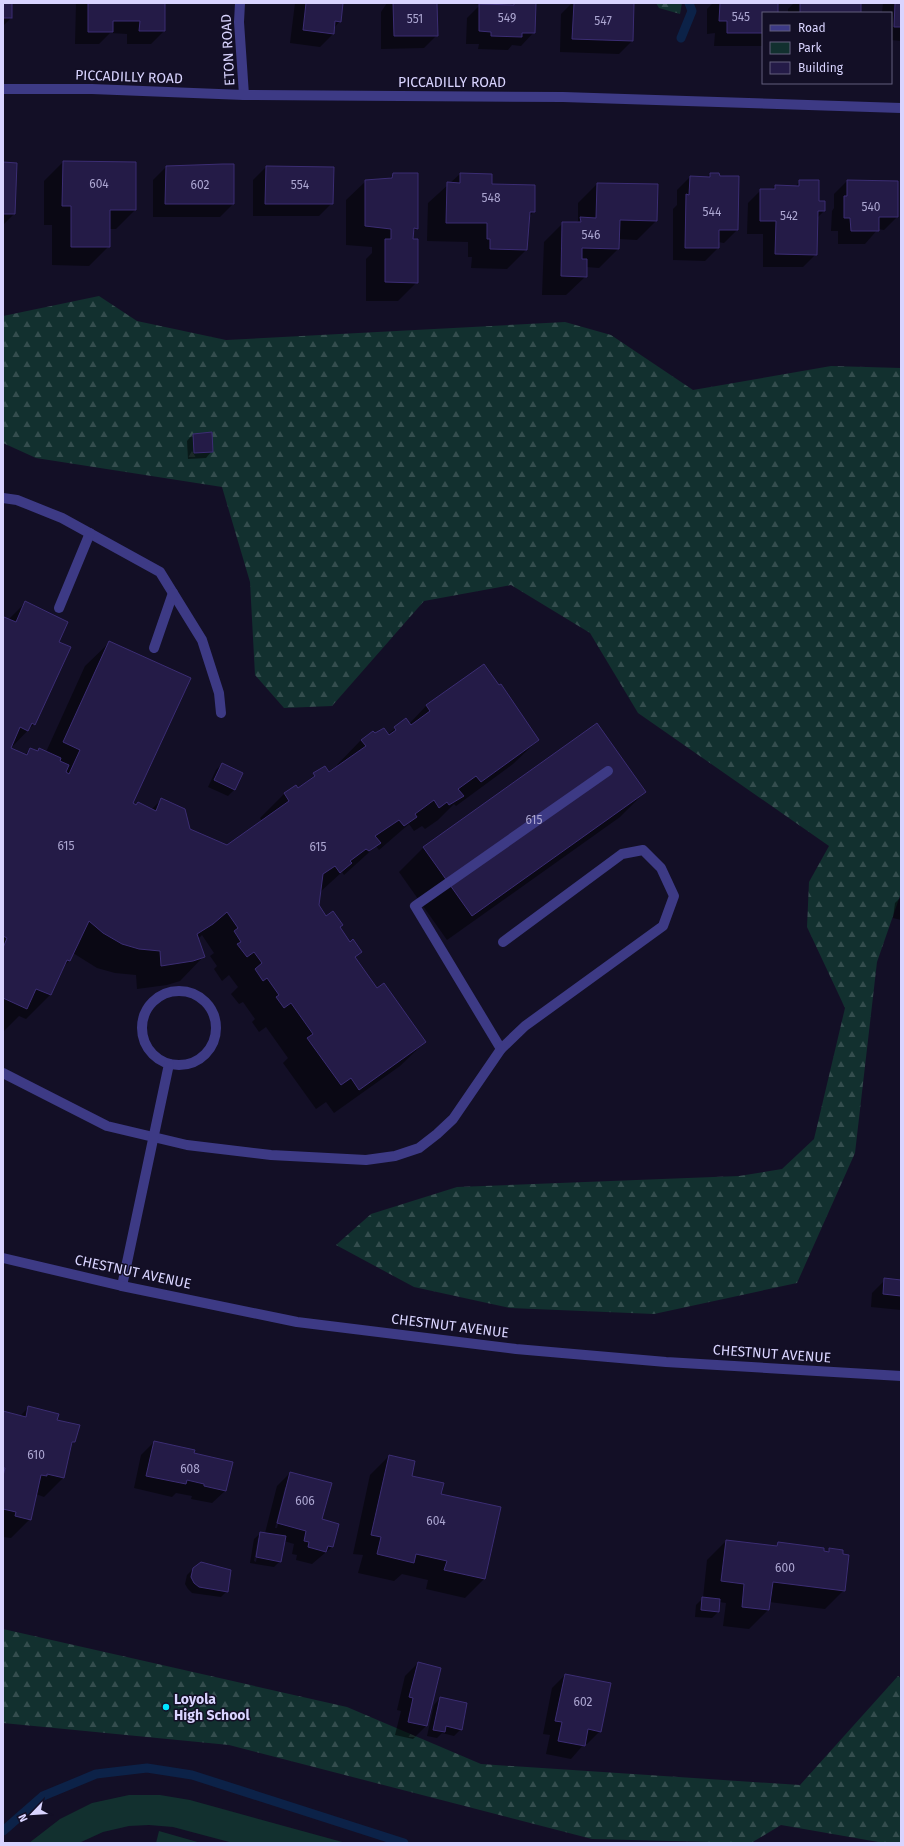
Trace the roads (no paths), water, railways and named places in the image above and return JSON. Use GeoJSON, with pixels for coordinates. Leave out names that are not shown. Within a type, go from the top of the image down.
{"type":"FeatureCollection","features":[{"type":"Feature","properties":{"kind":"street","name":"ETON ROAD"},"geometry":{"type":"LineString","coordinates":[[240,3],[239,22],[244,95]]}},
{"type":"Feature","properties":{"kind":"street","name":"PICCADILLY ROAD"},"geometry":{"type":"LineString","coordinates":[[3,89],[92,89],[244,95],[563,97],[901,108]]}},
{"type":"Feature","properties":{"kind":"street"},"geometry":{"type":"LineString","coordinates":[[3,498],[17,500],[62,518],[160,572],[202,640],[210,660],[219,693],[221,713]]}},
{"type":"Feature","properties":{"kind":"street"},"geometry":{"type":"LineString","coordinates":[[59,608],[90,533]]}},
{"type":"Feature","properties":{"kind":"street"},"geometry":{"type":"LineString","coordinates":[[154,648],[173,593]]}},
{"type":"Feature","properties":{"kind":"street"},"geometry":{"type":"LineString","coordinates":[[501,1049],[415,906],[608,771]]}},
{"type":"Feature","properties":{"kind":"street"},"geometry":{"type":"LineString","coordinates":[[3,1073],[107,1126],[187,1145],[271,1155],[366,1160],[395,1156],[419,1148],[454,1119],[501,1049],[525,1026],[663,926],[674,896],[661,868],[643,850],[622,854],[503,942]]}},
{"type":"Feature","properties":{"kind":"street"},"geometry":{"type":"LineString","coordinates":[[182,990],[194,993],[204,1000],[212,1010],[217,1022],[217,1035],[212,1047],[204,1057],[182,1066],[169,1064],[158,1059],[149,1051],[143,1040],[142,1028],[144,1016],[154,1001],[170,992],[182,990]]}},
{"type":"Feature","properties":{"kind":"street"},"geometry":{"type":"LineString","coordinates":[[122,1286],[169,1064]]}},
{"type":"Feature","properties":{"kind":"street","name":"CHESTNUT AVENUE"},"geometry":{"type":"LineString","coordinates":[[3,1258],[122,1286],[297,1322],[516,1349],[666,1362],[901,1376]]}},
{"type":"Feature","properties":{"kind":"waterway"},"geometry":{"type":"LineString","coordinates":[[681,38],[692,11],[689,3]]}},
{"type":"Feature","properties":{"kind":"waterway"},"geometry":{"type":"LineString","coordinates":[[3,1831],[43,1796],[96,1774],[147,1768],[192,1775],[404,1843]]}},
{"type":"Feature","properties":{"kind":"place","name":"Loyola High School"},"geometry":{"type":"Point","coordinates":[166,1707]}}]}
